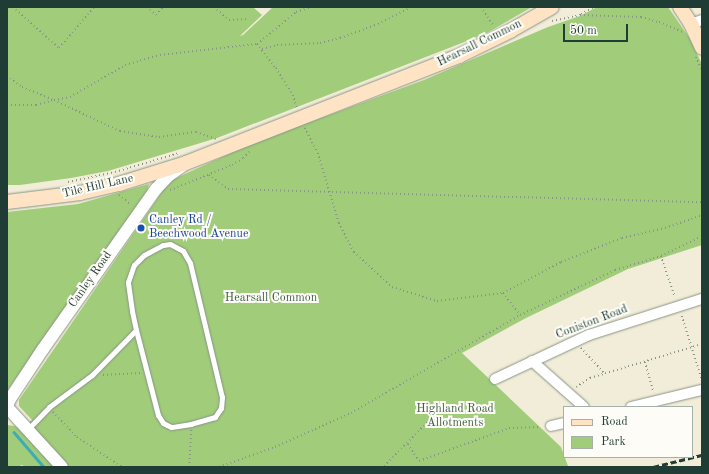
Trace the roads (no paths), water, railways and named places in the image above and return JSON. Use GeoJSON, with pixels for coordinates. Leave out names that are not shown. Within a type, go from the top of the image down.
{"type":"FeatureCollection","features":[{"type":"Feature","properties":{"kind":"main road"},"geometry":{"type":"LineString","coordinates":[[680,7],[693,26],[702,48]]}},
{"type":"Feature","properties":{"kind":"main road","name":"Hearsall Common"},"geometry":{"type":"LineString","coordinates":[[185,157],[300,119],[459,56],[552,8]]}},
{"type":"Feature","properties":{"kind":"main road","name":"Tile Hill Lane"},"geometry":{"type":"LineString","coordinates":[[7,202],[80,193],[118,184],[185,157]]}},
{"type":"Feature","properties":{"kind":"street","name":"Canley Road"},"geometry":{"type":"LineString","coordinates":[[7,412],[10,399],[43,349],[156,189],[185,157]]}},
{"type":"Feature","properties":{"kind":"street","name":"Coniston Road"},"geometry":{"type":"LineString","coordinates":[[494,379],[589,335],[702,299]]}},
{"type":"Feature","properties":{"kind":"street"},"geometry":{"type":"LineString","coordinates":[[532,361],[583,406]]}},
{"type":"Feature","properties":{"kind":"street"},"geometry":{"type":"LineString","coordinates":[[635,406],[702,390]]}},
{"type":"Feature","properties":{"kind":"street"},"geometry":{"type":"LineString","coordinates":[[7,412],[28,429],[62,467]]}},
{"type":"Feature","properties":{"kind":"street"},"geometry":{"type":"LineString","coordinates":[[551,426],[563,423]]}},
{"type":"Feature","properties":{"kind":"lane"},"geometry":{"type":"LineString","coordinates":[[170,244],[176,246],[183,251],[190,263],[222,397],[221,408],[215,417],[191,424],[171,427],[163,423],[158,415],[136,330],[128,282],[134,265],[144,255],[163,245],[170,244]]}},
{"type":"Feature","properties":{"kind":"lane"},"geometry":{"type":"LineString","coordinates":[[28,429],[49,407],[92,375],[136,330]]}},
{"type":"Feature","properties":{"kind":"waterway"},"geometry":{"type":"LineString","coordinates":[[14,432],[44,467]]}},
{"type":"Feature","properties":{"kind":"railway"},"geometry":{"type":"LineString","coordinates":[[693,457],[702,455]]}},
{"type":"Feature","properties":{"kind":"railway"},"geometry":{"type":"LineString","coordinates":[[653,467],[690,458]]}},
{"type":"Feature","properties":{"kind":"place","name":"Canley Rd / Beechwood Avenue"},"geometry":{"type":"Point","coordinates":[141,228]}},
{"type":"Feature","properties":{"kind":"park label","name":"Highland Road Allotments"},"geometry":{"type":"Point","coordinates":[455,417]}}]}
